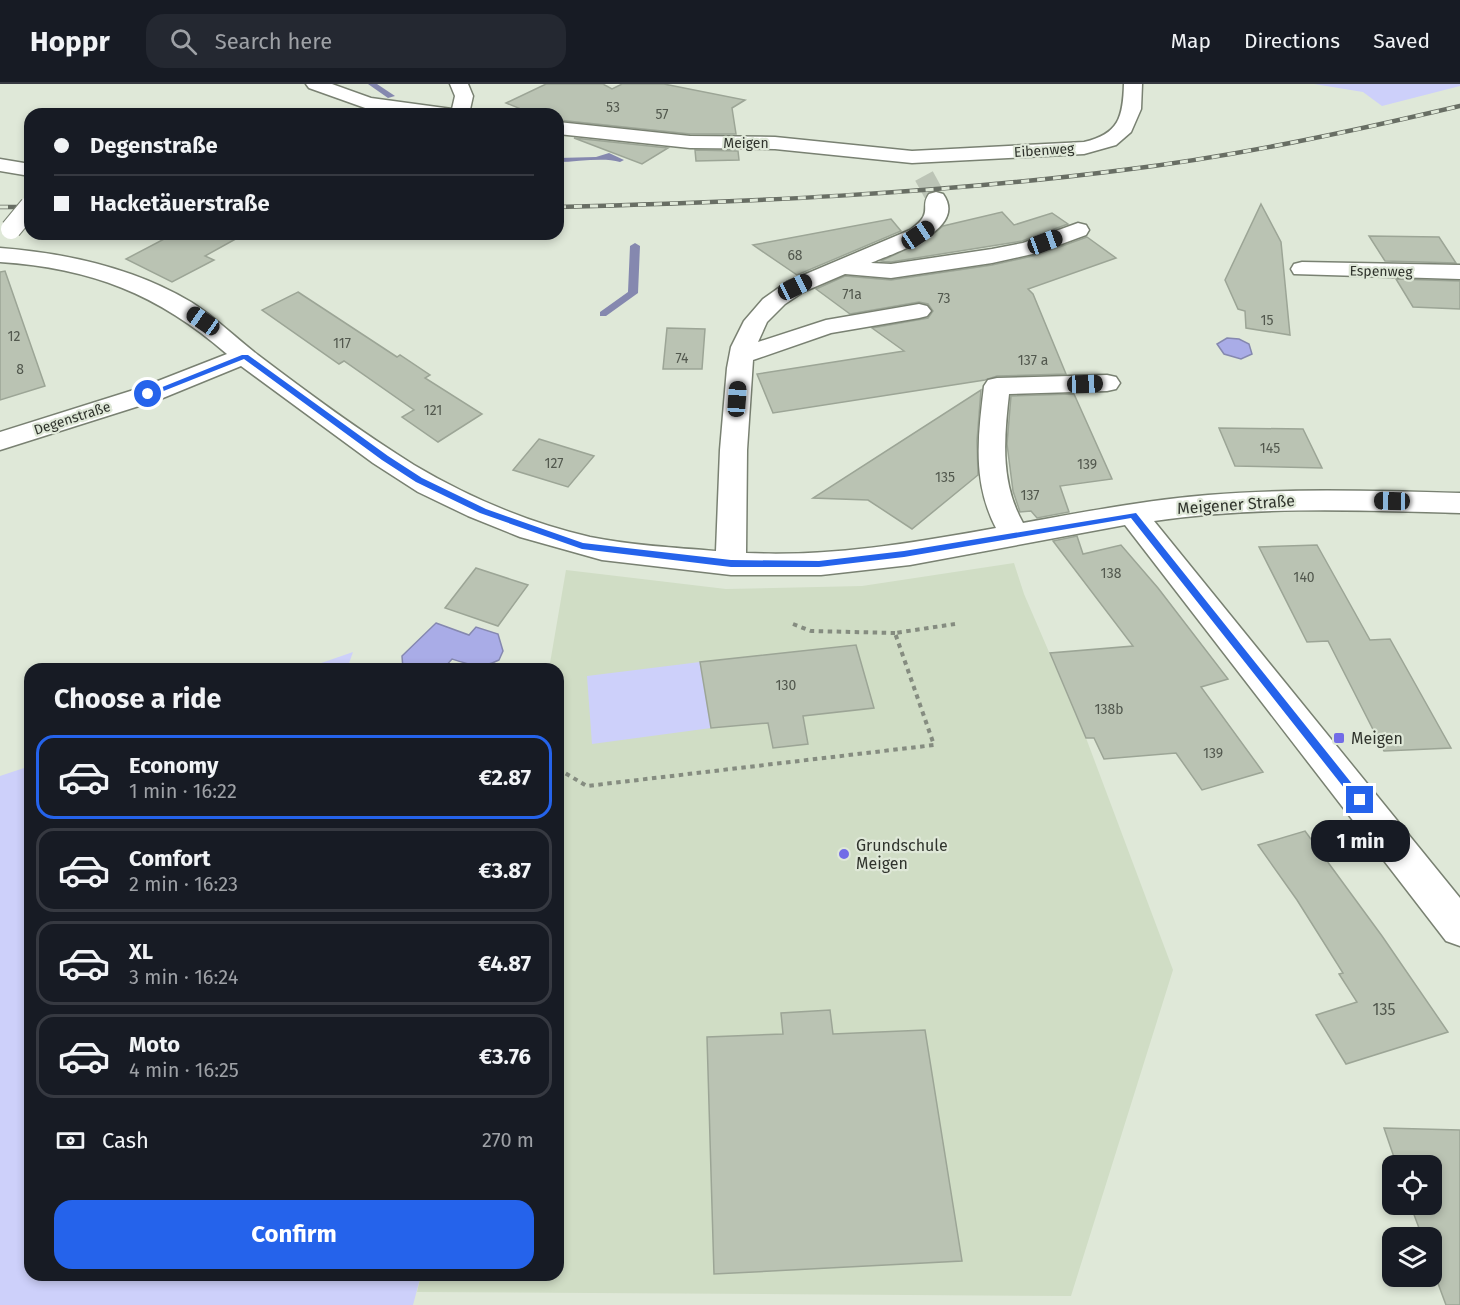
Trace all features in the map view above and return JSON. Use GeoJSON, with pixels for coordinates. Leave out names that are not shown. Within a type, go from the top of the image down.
{"type":"FeatureCollection","features":[{"type":"Feature","properties":{"kind":"street"},"geometry":{"type":"LineString","coordinates":[[315,84],[368,103],[404,108]]}},
{"type":"Feature","properties":{"kind":"street"},"geometry":{"type":"LineString","coordinates":[[459,84],[464,96],[461,108]]}},
{"type":"Feature","properties":{"kind":"street","name":"Eibenweg"},"geometry":{"type":"LineString","coordinates":[[912,157],[1084,148],[1108,142],[1123,131],[1131,117],[1133,84]]}},
{"type":"Feature","properties":{"kind":"street","name":"Meigen"},"geometry":{"type":"LineString","coordinates":[[564,129],[690,142],[775,143],[912,157]]}},
{"type":"Feature","properties":{"kind":"street"},"geometry":{"type":"LineString","coordinates":[[912,157],[924,176]]}},
{"type":"Feature","properties":{"kind":"street"},"geometry":{"type":"LineString","coordinates":[[0,165],[24,169]]}},
{"type":"Feature","properties":{"kind":"street"},"geometry":{"type":"LineString","coordinates":[[731,564],[733,459],[742,355],[745,340],[753,324],[777,299],[795,287],[918,235],[929,228],[937,213],[936,198]]}},
{"type":"Feature","properties":{"kind":"street"},"geometry":{"type":"LineString","coordinates":[[6,236],[24,214]]}},
{"type":"Feature","properties":{"kind":"street"},"geometry":{"type":"LineString","coordinates":[[839,268],[891,271],[992,256],[1029,248],[1078,230]]}},
{"type":"Feature","properties":{"kind":"street","name":"Meigener Straße"},"geometry":{"type":"LineString","coordinates":[[0,255],[80,267],[149,290],[195,315],[245,356],[385,458],[419,480],[483,511],[582,546],[731,564],[819,564],[883,558],[1133,515],[1205,505],[1301,500],[1460,503]]}},
{"type":"Feature","properties":{"kind":"street","name":"Espenweg"},"geometry":{"type":"LineString","coordinates":[[1302,269],[1460,272]]}},
{"type":"Feature","properties":{"kind":"street"},"geometry":{"type":"LineString","coordinates":[[742,355],[826,327],[919,311]]}},
{"type":"Feature","properties":{"kind":"street","name":"Degenstraße"},"geometry":{"type":"LineString","coordinates":[[0,441],[148,394],[245,356]]}},
{"type":"Feature","properties":{"kind":"street"},"geometry":{"type":"LineString","coordinates":[[1014,536],[996,495],[993,479],[990,449],[997,386],[1107,383]]}},
{"type":"Feature","properties":{"kind":"street"},"geometry":{"type":"LineString","coordinates":[[1133,515],[1460,928]]}},
{"type":"Feature","properties":{"kind":"path"},"geometry":{"type":"LineString","coordinates":[[793,624],[811,631],[895,633],[955,624]]}},
{"type":"Feature","properties":{"kind":"path"},"geometry":{"type":"LineString","coordinates":[[564,773],[587,786],[934,744],[895,633]]}},
{"type":"Feature","properties":{"kind":"shaded area"},"geometry":{"type":"Polygon","coordinates":[[[1314,84],[1460,84],[1460,86],[1382,106],[1363,92],[1314,84]]]}},
{"type":"Feature","properties":{"kind":"shaded area"},"geometry":{"type":"Polygon","coordinates":[[[1227,338],[1239,339],[1249,344],[1252,354],[1241,359],[1224,354],[1217,344],[1227,338]]]}},
{"type":"Feature","properties":{"kind":"shaded area","name":"Grundschule Meigen"},"geometry":{"type":"Polygon","coordinates":[[[1014,563],[1024,594],[1086,738],[1173,970],[1071,1296],[417,1292],[420,1281],[564,1281],[564,663],[550,663],[566,570],[726,589],[862,586],[1014,563]]]}},
{"type":"Feature","properties":{"kind":"shaded area"},"geometry":{"type":"Polygon","coordinates":[[[436,623],[469,635],[476,627],[498,634],[503,651],[499,660],[490,663],[464,663],[452,659],[448,663],[403,663],[402,656],[436,623]]]}},
{"type":"Feature","properties":{"kind":"shaded area"},"geometry":{"type":"Polygon","coordinates":[[[353,652],[349,663],[321,663],[353,652]]]}},
{"type":"Feature","properties":{"kind":"shaded area"},"geometry":{"type":"Polygon","coordinates":[[[700,662],[711,728],[592,744],[587,676],[700,662]]]}},
{"type":"Feature","properties":{"kind":"shaded area"},"geometry":{"type":"Polygon","coordinates":[[[24,768],[24,1281],[419,1281],[413,1305],[0,1305],[0,776],[24,768]]]}},
{"type":"Feature","properties":{"kind":"building"},"geometry":{"type":"Polygon","coordinates":[[[546,84],[603,84],[612,89],[622,84],[664,84],[745,100],[732,108],[736,134],[690,134],[564,121],[564,108],[518,108],[506,103],[546,84]]]}},
{"type":"Feature","properties":{"kind":"building"},"geometry":{"type":"Polygon","coordinates":[[[574,138],[668,148],[642,164],[574,138]]]}},
{"type":"Feature","properties":{"kind":"building"},"geometry":{"type":"Polygon","coordinates":[[[695,150],[738,151],[739,160],[696,161],[695,150]]]}},
{"type":"Feature","properties":{"kind":"building"},"geometry":{"type":"Polygon","coordinates":[[[1261,204],[1281,242],[1290,335],[1246,328],[1245,311],[1238,309],[1225,280],[1261,204]]]}},
{"type":"Feature","properties":{"kind":"building"},"geometry":{"type":"Polygon","coordinates":[[[1002,212],[1014,225],[1052,213],[1068,224],[1022,241],[891,262],[881,261],[926,240],[943,226],[1002,212]]]}},
{"type":"Feature","properties":{"kind":"building"},"geometry":{"type":"Polygon","coordinates":[[[891,219],[901,231],[797,275],[753,245],[891,219]]]}},
{"type":"Feature","properties":{"kind":"building"},"geometry":{"type":"Polygon","coordinates":[[[1369,236],[1439,237],[1456,263],[1385,261],[1369,236]]]}},
{"type":"Feature","properties":{"kind":"building"},"geometry":{"type":"Polygon","coordinates":[[[1087,237],[1116,258],[1028,289],[1033,294],[1066,374],[997,376],[985,380],[773,413],[757,374],[904,351],[872,328],[928,318],[933,311],[928,304],[919,302],[850,314],[816,289],[845,276],[891,280],[992,265],[1037,255],[1087,237]]]}},
{"type":"Feature","properties":{"kind":"building"},"geometry":{"type":"Polygon","coordinates":[[[162,240],[234,240],[205,256],[214,260],[172,282],[126,259],[162,240]]]}},
{"type":"Feature","properties":{"kind":"building"},"geometry":{"type":"Polygon","coordinates":[[[5,271],[45,386],[0,400],[0,272],[5,271]]]}},
{"type":"Feature","properties":{"kind":"building"},"geometry":{"type":"Polygon","coordinates":[[[1396,279],[1460,281],[1460,309],[1413,307],[1396,279]]]}},
{"type":"Feature","properties":{"kind":"building"},"geometry":{"type":"Polygon","coordinates":[[[298,292],[397,357],[400,355],[430,375],[425,378],[482,414],[438,442],[402,417],[414,410],[344,361],[339,364],[262,310],[298,292]]]}},
{"type":"Feature","properties":{"kind":"building"},"geometry":{"type":"Polygon","coordinates":[[[667,328],[705,329],[702,369],[663,369],[667,328]]]}},
{"type":"Feature","properties":{"kind":"building"},"geometry":{"type":"Polygon","coordinates":[[[981,390],[977,441],[978,475],[912,529],[868,500],[813,498],[981,390]]]}},
{"type":"Feature","properties":{"kind":"building"},"geometry":{"type":"Polygon","coordinates":[[[1074,394],[1112,479],[1060,486],[1069,512],[1037,518],[1031,511],[1020,512],[1013,491],[1007,444],[1011,396],[1074,394]]]}},
{"type":"Feature","properties":{"kind":"building"},"geometry":{"type":"Polygon","coordinates":[[[1219,428],[1303,429],[1322,468],[1235,466],[1219,428]]]}},
{"type":"Feature","properties":{"kind":"building"},"geometry":{"type":"Polygon","coordinates":[[[539,439],[594,456],[568,487],[513,470],[539,439]]]}},
{"type":"Feature","properties":{"kind":"building"},"geometry":{"type":"Polygon","coordinates":[[[1077,536],[1083,554],[1121,545],[1158,588],[1228,679],[1201,687],[1263,772],[1202,790],[1176,753],[1104,759],[1094,738],[1086,738],[1050,653],[1133,646],[1053,541],[1077,536]]]}},
{"type":"Feature","properties":{"kind":"building"},"geometry":{"type":"Polygon","coordinates":[[[1317,545],[1370,640],[1390,639],[1451,748],[1384,751],[1328,641],[1307,642],[1259,547],[1317,545]]]}},
{"type":"Feature","properties":{"kind":"building"},"geometry":{"type":"Polygon","coordinates":[[[476,568],[528,585],[498,626],[445,608],[476,568]]]}},
{"type":"Feature","properties":{"kind":"building"},"geometry":{"type":"Polygon","coordinates":[[[856,645],[874,708],[803,716],[808,744],[773,748],[768,723],[711,728],[700,662],[856,645]]]}},
{"type":"Feature","properties":{"kind":"building"},"geometry":{"type":"Polygon","coordinates":[[[1305,831],[1382,936],[1448,1032],[1346,1064],[1316,1015],[1357,1002],[1339,974],[1343,973],[1297,900],[1258,845],[1305,831]]]}},
{"type":"Feature","properties":{"kind":"building"},"geometry":{"type":"Polygon","coordinates":[[[830,1010],[833,1034],[925,1030],[962,1261],[714,1274],[707,1037],[783,1034],[781,1013],[830,1010]]]}},
{"type":"Feature","properties":{"kind":"building"},"geometry":{"type":"Polygon","coordinates":[[[1384,1128],[1460,1130],[1460,1305],[1446,1305],[1439,1287],[1442,1287],[1442,1227],[1419,1227],[1414,1215],[1442,1215],[1442,1155],[1393,1155],[1384,1128]]]}},
{"type":"Feature","properties":{"kind":"waterway"},"geometry":{"type":"LineString","coordinates":[[372,84],[391,96]]}},
{"type":"Feature","properties":{"kind":"waterway"},"geometry":{"type":"LineString","coordinates":[[564,160],[597,159],[609,155],[620,160]]}},
{"type":"Feature","properties":{"kind":"waterway"},"geometry":{"type":"LineString","coordinates":[[603,314],[633,293],[635,246]]}},
{"type":"Feature","properties":{"kind":"tunnel"},"geometry":{"type":"LineString","coordinates":[[924,176],[936,198]]}},
{"type":"Feature","properties":{"kind":"railway"},"geometry":{"type":"LineString","coordinates":[[564,207],[841,196],[1053,178],[1166,164],[1250,150],[1460,106]]}},
{"type":"Feature","properties":{"kind":"railway"},"geometry":{"type":"LineString","coordinates":[[0,207],[24,207]]}},
{"type":"Feature","properties":{"kind":"place","name":"Meigen"},"geometry":{"type":"Point","coordinates":[1339,738]}},
{"type":"Feature","properties":{"kind":"place","name":"Grundschule Meigen"},"geometry":{"type":"Point","coordinates":[844,854]}},
{"type":"Feature","properties":{"kind":"route"},"geometry":{"type":"LineString","coordinates":[[148,394],[192,379],[245,356],[385,458],[419,480],[483,511],[582,546],[641,554],[731,564],[819,564],[883,558],[1133,515],[1360,800]]}}]}
